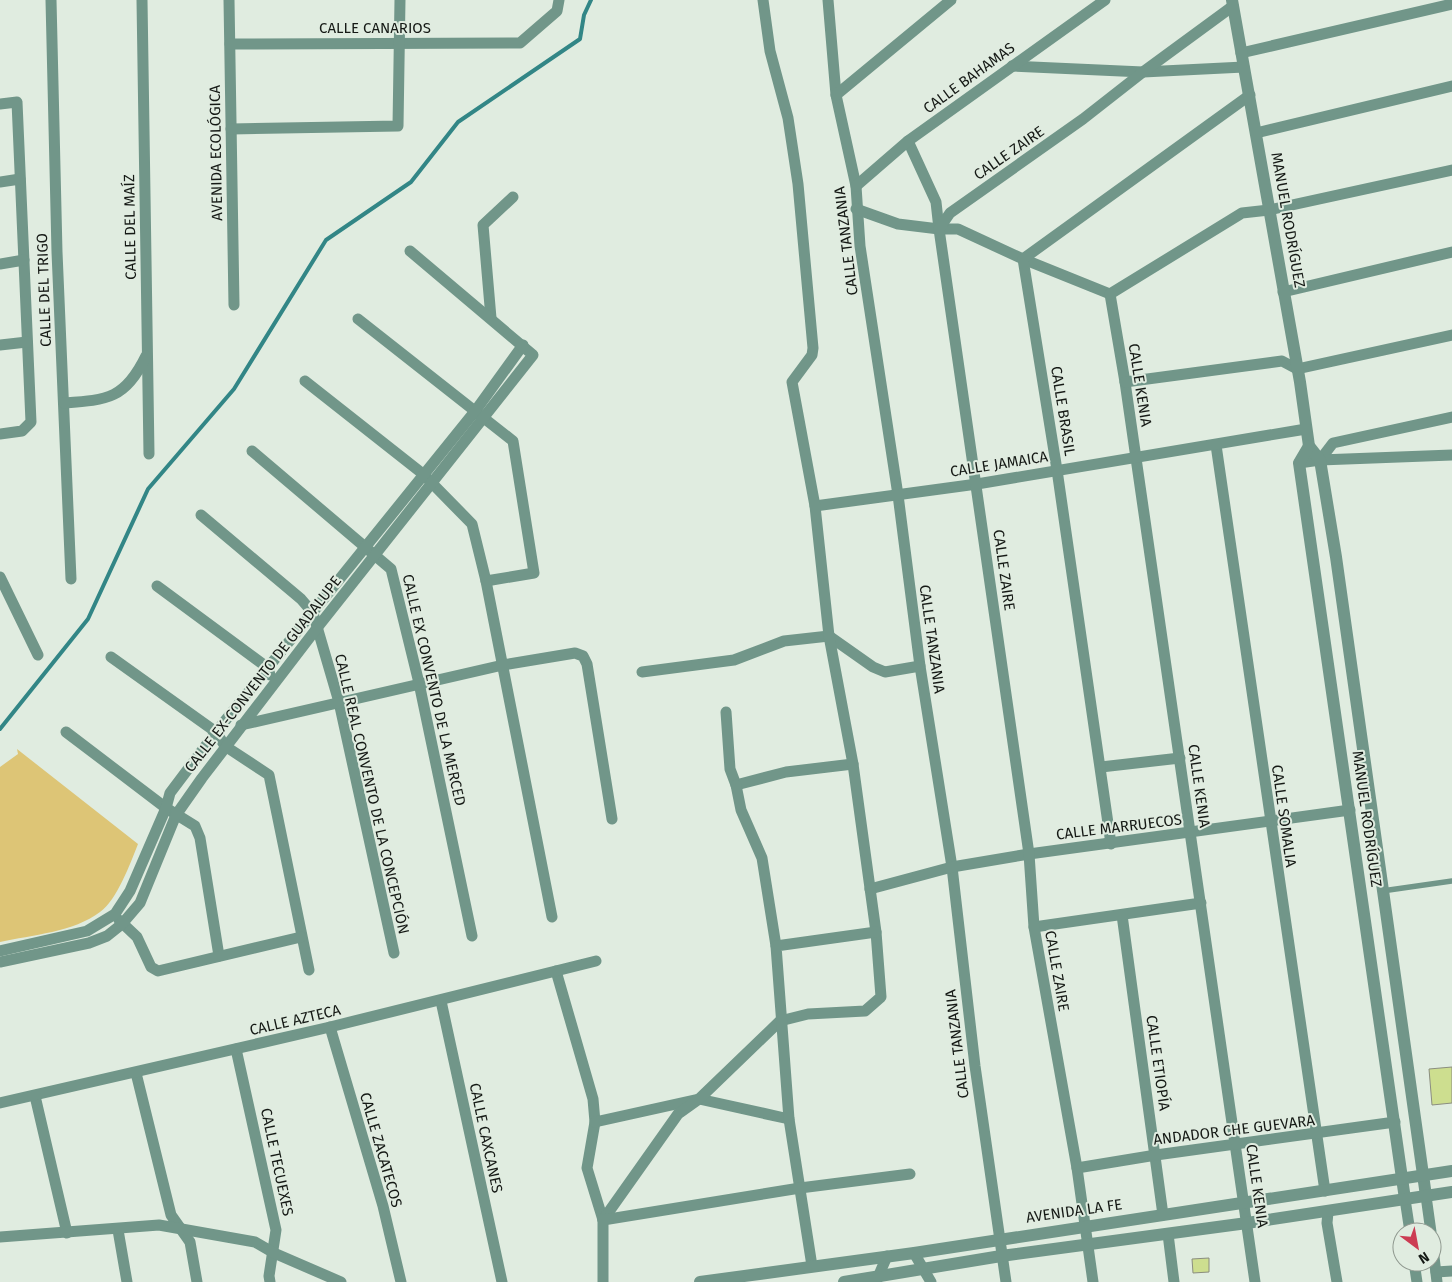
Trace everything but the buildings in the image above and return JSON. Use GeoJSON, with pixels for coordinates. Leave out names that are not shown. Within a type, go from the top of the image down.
{"type":"FeatureCollection","features":[{"type":"Feature","properties":{"kind":"street","name":"CALLE DEL TRIGO"},"geometry":{"type":"LineString","coordinates":[[51,0],[71,579]]}},
{"type":"Feature","properties":{"kind":"street","name":"CALLE DEL MAÍZ"},"geometry":{"type":"LineString","coordinates":[[142,0],[149,454]]}},
{"type":"Feature","properties":{"kind":"street","name":"AVENIDA ECOLÓGICA"},"geometry":{"type":"LineString","coordinates":[[229,0],[234,305]]}},
{"type":"Feature","properties":{"kind":"street"},"geometry":{"type":"LineString","coordinates":[[231,129],[398,126],[401,43],[400,0]]}},
{"type":"Feature","properties":{"kind":"street","name":"CALLE CANARIOS"},"geometry":{"type":"LineString","coordinates":[[230,44],[520,43],[557,11],[558,0]]}},
{"type":"Feature","properties":{"kind":"street"},"geometry":{"type":"LineString","coordinates":[[603,1220],[678,1114],[699,1099],[780,1021],[808,1014],[865,1011],[881,997],[876,932],[853,764],[829,636],[815,506],[792,382],[812,355],[814,348],[798,184],[788,118],[770,52],[763,0]]}},
{"type":"Feature","properties":{"kind":"street","name":"CALLE TANZANIA"},"geometry":{"type":"LineString","coordinates":[[828,0],[836,95],[856,186],[856,209],[898,495],[920,666],[952,867],[975,1066],[1006,1282]]}},
{"type":"Feature","properties":{"kind":"street"},"geometry":{"type":"LineString","coordinates":[[836,95],[951,0]]}},
{"type":"Feature","properties":{"kind":"street","name":"CALLE BAHAMAS"},"geometry":{"type":"LineString","coordinates":[[856,186],[908,141],[1105,0]]}},
{"type":"Feature","properties":{"kind":"street","name":"MANUEL RODRÍGUEZ"},"geometry":{"type":"LineString","coordinates":[[1233,3],[1306,430],[1309,446],[1320,460],[1336,557],[1426,1196]]}},
{"type":"Feature","properties":{"kind":"street","name":"CALLE ZAIRE"},"geometry":{"type":"LineString","coordinates":[[1093,1282],[1077,1168],[1034,927],[1029,854],[939,229],[950,213],[1083,119],[1233,3]]}},
{"type":"Feature","properties":{"kind":"street"},"geometry":{"type":"LineString","coordinates":[[1241,53],[1452,4]]}},
{"type":"Feature","properties":{"kind":"street"},"geometry":{"type":"LineString","coordinates":[[1012,66],[1142,72],[1244,67]]}},
{"type":"Feature","properties":{"kind":"street"},"geometry":{"type":"LineString","coordinates":[[1256,133],[1452,86]]}},
{"type":"Feature","properties":{"kind":"street"},"geometry":{"type":"LineString","coordinates":[[1023,259],[1250,96]]}},
{"type":"Feature","properties":{"kind":"street"},"geometry":{"type":"LineString","coordinates":[[0,104],[18,102],[31,422],[22,431],[0,434]]}},
{"type":"Feature","properties":{"kind":"street"},"geometry":{"type":"LineString","coordinates":[[908,141],[936,202],[939,229]]}},
{"type":"Feature","properties":{"kind":"street"},"geometry":{"type":"LineString","coordinates":[[856,209],[898,224],[939,229],[958,228],[1023,259],[1110,294],[1242,213],[1269,210],[1452,170]]}},
{"type":"Feature","properties":{"kind":"street"},"geometry":{"type":"LineString","coordinates":[[0,182],[20,179]]}},
{"type":"Feature","properties":{"kind":"street"},"geometry":{"type":"LineString","coordinates":[[491,318],[483,226],[513,197]]}},
{"type":"Feature","properties":{"kind":"street"},"geometry":{"type":"LineString","coordinates":[[410,251],[523,345]]}},
{"type":"Feature","properties":{"kind":"street"},"geometry":{"type":"LineString","coordinates":[[1283,292],[1452,252]]}},
{"type":"Feature","properties":{"kind":"street","name":"CALLE BRASIL"},"geometry":{"type":"LineString","coordinates":[[1023,259],[1057,470],[1111,844]]}},
{"type":"Feature","properties":{"kind":"street"},"geometry":{"type":"LineString","coordinates":[[0,264],[24,260]]}},
{"type":"Feature","properties":{"kind":"street","name":"CALLE KENIA"},"geometry":{"type":"LineString","coordinates":[[1110,294],[1125,382],[1255,1282]]}},
{"type":"Feature","properties":{"kind":"street"},"geometry":{"type":"LineString","coordinates":[[358,319],[513,441],[534,573],[486,581]]}},
{"type":"Feature","properties":{"kind":"street"},"geometry":{"type":"LineString","coordinates":[[1125,382],[1282,360],[1297,369],[1452,335]]}},
{"type":"Feature","properties":{"kind":"street"},"geometry":{"type":"LineString","coordinates":[[0,346],[27,342]]}},
{"type":"Feature","properties":{"kind":"street","name":"CALLE EX-CONVENTO DE GUADALUPE"},"geometry":{"type":"LineString","coordinates":[[0,951],[87,931],[115,914],[130,891],[171,812],[243,724],[432,482],[481,414],[523,345],[533,355],[481,414],[424,474],[219,728],[170,793],[171,812],[140,903],[122,924],[107,936],[89,943],[0,962]]}},
{"type":"Feature","properties":{"kind":"street"},"geometry":{"type":"LineString","coordinates":[[64,403],[99,400],[114,396],[127,386],[138,372],[147,355]]}},
{"type":"Feature","properties":{"kind":"street"},"geometry":{"type":"LineString","coordinates":[[305,381],[424,474],[472,524],[486,581],[552,917]]}},
{"type":"Feature","properties":{"kind":"street"},"geometry":{"type":"LineString","coordinates":[[1320,460],[1334,443],[1452,417]]}},
{"type":"Feature","properties":{"kind":"street","name":"CALLE JAMAICA"},"geometry":{"type":"LineString","coordinates":[[815,506],[977,484],[1306,430]]}},
{"type":"Feature","properties":{"kind":"street","name":"CALLE SOMALIA"},"geometry":{"type":"LineString","coordinates":[[1216,445],[1269,822],[1325,1191]]}},
{"type":"Feature","properties":{"kind":"street"},"geometry":{"type":"LineString","coordinates":[[1299,463],[1309,446]]}},
{"type":"Feature","properties":{"kind":"street","name":"CALLE EX CONVENTO DE LA MERCED"},"geometry":{"type":"LineString","coordinates":[[252,451],[391,569],[420,683],[472,936]]}},
{"type":"Feature","properties":{"kind":"street"},"geometry":{"type":"LineString","coordinates":[[1299,463],[1320,460],[1452,455]]}},
{"type":"Feature","properties":{"kind":"street","name":"MANUEL RODRÍGUEZ"},"geometry":{"type":"LineString","coordinates":[[1299,463],[1405,1199]]}},
{"type":"Feature","properties":{"kind":"street","name":"CALLE REAL CONVENTO DE LA CONCEPCIÓN"},"geometry":{"type":"LineString","coordinates":[[201,515],[301,599],[312,613],[339,702],[394,953]]}},
{"type":"Feature","properties":{"kind":"street"},"geometry":{"type":"LineString","coordinates":[[0,577],[38,655]]}},
{"type":"Feature","properties":{"kind":"street"},"geometry":{"type":"LineString","coordinates":[[157,586],[268,668],[273,684]]}},
{"type":"Feature","properties":{"kind":"street"},"geometry":{"type":"LineString","coordinates":[[642,672],[734,660],[784,641],[829,636],[873,667],[885,672],[920,666]]}},
{"type":"Feature","properties":{"kind":"street"},"geometry":{"type":"LineString","coordinates":[[219,728],[503,665],[575,653],[583,656],[587,664],[612,819]]}},
{"type":"Feature","properties":{"kind":"street"},"geometry":{"type":"LineString","coordinates":[[111,657],[219,728],[225,746],[269,775],[309,970]]}},
{"type":"Feature","properties":{"kind":"street"},"geometry":{"type":"LineString","coordinates":[[726,712],[730,769],[736,785],[741,810],[762,858],[776,946],[780,1021],[789,1119],[812,1266]]}},
{"type":"Feature","properties":{"kind":"street"},"geometry":{"type":"LineString","coordinates":[[66,732],[171,812],[195,826],[200,838],[219,956]]}},
{"type":"Feature","properties":{"kind":"street"},"geometry":{"type":"LineString","coordinates":[[1101,767],[1180,758]]}},
{"type":"Feature","properties":{"kind":"street"},"geometry":{"type":"LineString","coordinates":[[736,785],[786,772],[853,764]]}},
{"type":"Feature","properties":{"kind":"street","name":"CALLE MARRUECOS"},"geometry":{"type":"LineString","coordinates":[[870,888],[952,867],[1029,854],[1350,810]]}},
{"type":"Feature","properties":{"kind":"street"},"geometry":{"type":"LineString","coordinates":[[1034,927],[1201,904]]}},
{"type":"Feature","properties":{"kind":"street"},"geometry":{"type":"LineString","coordinates":[[115,914],[122,924],[137,937],[150,967],[158,970],[301,937]]}},
{"type":"Feature","properties":{"kind":"street","name":"CALLE ETIOPÍA"},"geometry":{"type":"LineString","coordinates":[[1122,915],[1164,1215]]}},
{"type":"Feature","properties":{"kind":"street"},"geometry":{"type":"LineString","coordinates":[[776,946],[876,932]]}},
{"type":"Feature","properties":{"kind":"street","name":"CALLE AZTECA"},"geometry":{"type":"LineString","coordinates":[[0,1103],[441,1001],[596,961]]}},
{"type":"Feature","properties":{"kind":"street"},"geometry":{"type":"LineString","coordinates":[[556,971],[593,1100],[595,1122],[587,1168],[603,1220],[603,1282]]}},
{"type":"Feature","properties":{"kind":"street","name":"CALLE CAXCANES"},"geometry":{"type":"LineString","coordinates":[[441,1001],[502,1282]]}},
{"type":"Feature","properties":{"kind":"street","name":"CALLE ZACATECOS"},"geometry":{"type":"LineString","coordinates":[[330,1027],[383,1206],[401,1282]]}},
{"type":"Feature","properties":{"kind":"street","name":"CALLE TECUEXES"},"geometry":{"type":"LineString","coordinates":[[236,1049],[276,1230],[269,1276],[270,1282]]}},
{"type":"Feature","properties":{"kind":"street"},"geometry":{"type":"LineString","coordinates":[[136,1073],[171,1215],[190,1242],[197,1282]]}},
{"type":"Feature","properties":{"kind":"street"},"geometry":{"type":"LineString","coordinates":[[35,1096],[67,1233]]}},
{"type":"Feature","properties":{"kind":"street"},"geometry":{"type":"LineString","coordinates":[[595,1122],[699,1099],[789,1119]]}},
{"type":"Feature","properties":{"kind":"street","name":"ANDADOR CHE GUEVARA"},"geometry":{"type":"LineString","coordinates":[[1077,1168],[1156,1155],[1395,1122]]}},
{"type":"Feature","properties":{"kind":"street","name":"AVENIDA LA FE"},"geometry":{"type":"LineString","coordinates":[[700,1282],[914,1253],[999,1238],[1244,1204],[1452,1171]]}},
{"type":"Feature","properties":{"kind":"street"},"geometry":{"type":"LineString","coordinates":[[603,1220],[800,1188],[910,1174]]}},
{"type":"Feature","properties":{"kind":"street"},"geometry":{"type":"LineString","coordinates":[[844,1282],[876,1280],[923,1269],[1001,1256],[1087,1246],[1328,1212],[1452,1192]]}},
{"type":"Feature","properties":{"kind":"street"},"geometry":{"type":"LineString","coordinates":[[1426,1196],[1430,1222]]}},
{"type":"Feature","properties":{"kind":"street"},"geometry":{"type":"LineString","coordinates":[[1405,1199],[1408,1222]]}},
{"type":"Feature","properties":{"kind":"street"},"geometry":{"type":"LineString","coordinates":[[1328,1212],[1327,1223],[1337,1282]]}},
{"type":"Feature","properties":{"kind":"street"},"geometry":{"type":"LineString","coordinates":[[0,1237],[118,1230],[159,1225],[255,1242],[341,1282]]}},
{"type":"Feature","properties":{"kind":"street"},"geometry":{"type":"LineString","coordinates":[[118,1230],[127,1282]]}},
{"type":"Feature","properties":{"kind":"street"},"geometry":{"type":"LineString","coordinates":[[1168,1234],[1174,1282]]}},
{"type":"Feature","properties":{"kind":"street"},"geometry":{"type":"LineString","coordinates":[[914,1253],[931,1282]]}},
{"type":"Feature","properties":{"kind":"street"},"geometry":{"type":"LineString","coordinates":[[876,1280],[887,1256]]}},
{"type":"Feature","properties":{"kind":"street"},"geometry":{"type":"LineString","coordinates":[[1437,1277],[1452,1271]]}},
{"type":"Feature","properties":{"kind":"lane"},"geometry":{"type":"LineString","coordinates":[[1382,892],[1452,881]]}},
{"type":"Feature","properties":{"kind":"shaded area"},"geometry":{"type":"Polygon","coordinates":[[[17,749],[138,844],[127,871],[112,899],[100,912],[90,919],[65,928],[0,942],[0,767],[18,754],[17,749]]]}},
{"type":"Feature","properties":{"kind":"waterway"},"geometry":{"type":"LineString","coordinates":[[0,729],[88,619],[148,489],[234,389],[326,240],[411,182],[458,122],[580,39],[584,15],[591,0]]}}]}
